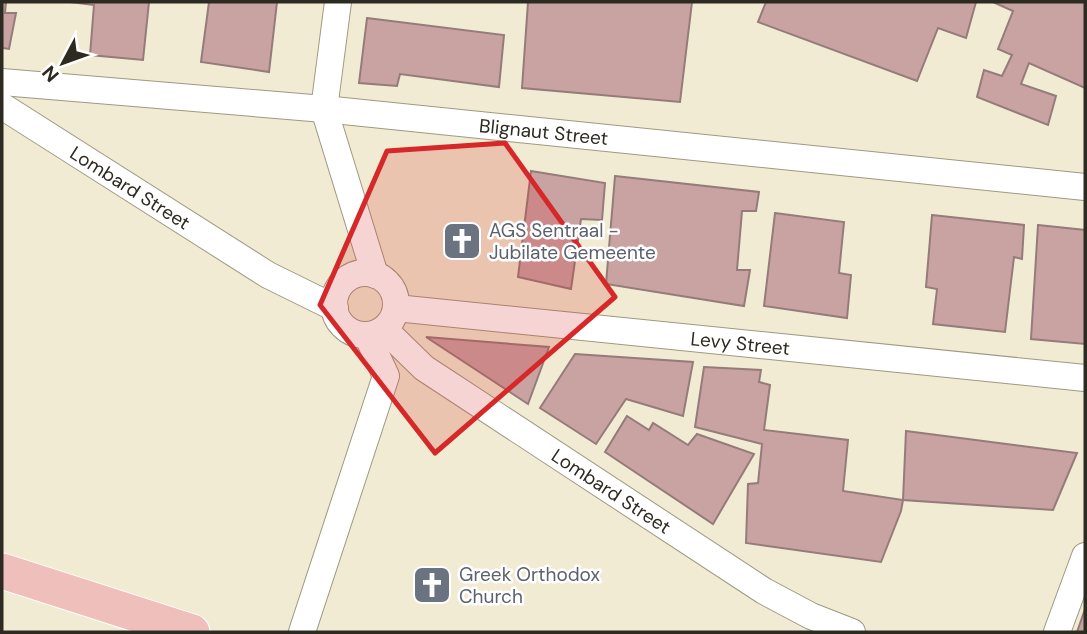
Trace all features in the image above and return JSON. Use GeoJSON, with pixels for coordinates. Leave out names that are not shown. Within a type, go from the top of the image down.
{"type":"FeatureCollection","features":[{"type":"Feature","properties":{"kind":"main road"},"geometry":{"type":"LineString","coordinates":[[2,572],[192,632]]}},
{"type":"Feature","properties":{"kind":"street"},"geometry":{"type":"LineString","coordinates":[[338,2],[324,109],[375,275]]}},
{"type":"Feature","properties":{"kind":"street","name":"Blignaut Street"},"geometry":{"type":"LineString","coordinates":[[2,82],[324,109],[1085,187]]}},
{"type":"Feature","properties":{"kind":"street","name":"Lombard Street"},"geometry":{"type":"LineString","coordinates":[[2,106],[268,275],[335,308]]}},
{"type":"Feature","properties":{"kind":"street"},"geometry":{"type":"LineString","coordinates":[[302,632],[386,376],[382,324],[396,297],[384,280],[375,275],[365,273],[345,281],[338,289],[335,308],[346,329],[356,334],[382,324]]}},
{"type":"Feature","properties":{"kind":"street","name":"Lombard Street"},"geometry":{"type":"LineString","coordinates":[[382,324],[424,368],[765,591],[811,616],[852,632]]}},
{"type":"Feature","properties":{"kind":"street","name":"Levy Street"},"geometry":{"type":"LineString","coordinates":[[382,324],[1085,378]]}},
{"type":"Feature","properties":{"kind":"street"},"geometry":{"type":"LineString","coordinates":[[1057,632],[1085,556]]}},
{"type":"Feature","properties":{"kind":"highlighted area"},"geometry":{"type":"Polygon","coordinates":[[[505,143],[615,297],[435,453],[320,305],[387,151],[505,143]]]}},
{"type":"Feature","properties":{"kind":"building"},"geometry":{"type":"Polygon","coordinates":[[[2,2],[6,2],[5,13],[16,13],[9,49],[2,48],[2,2]]]}},
{"type":"Feature","properties":{"kind":"building"},"geometry":{"type":"Polygon","coordinates":[[[70,2],[149,2],[143,60],[90,55],[94,5],[70,2]]]}},
{"type":"Feature","properties":{"kind":"building"},"geometry":{"type":"Polygon","coordinates":[[[209,2],[277,2],[269,72],[201,62],[209,2]]]}},
{"type":"Feature","properties":{"kind":"building"},"geometry":{"type":"Polygon","coordinates":[[[528,2],[692,2],[680,102],[522,88],[528,2]]]}},
{"type":"Feature","properties":{"kind":"building"},"geometry":{"type":"Polygon","coordinates":[[[766,2],[976,2],[966,38],[938,28],[917,81],[758,22],[766,2]]]}},
{"type":"Feature","properties":{"kind":"building"},"geometry":{"type":"Polygon","coordinates":[[[993,2],[1085,2],[1085,88],[1029,63],[1021,84],[1056,96],[1048,125],[977,97],[984,70],[1002,76],[1012,55],[998,49],[1013,11],[993,2]]]}},
{"type":"Feature","properties":{"kind":"building"},"geometry":{"type":"Polygon","coordinates":[[[367,18],[504,35],[499,87],[400,74],[397,86],[359,83],[367,18]]]}},
{"type":"Feature","properties":{"kind":"building"},"geometry":{"type":"Polygon","coordinates":[[[531,171],[605,183],[602,220],[581,219],[571,289],[518,277],[531,171]]]}},
{"type":"Feature","properties":{"kind":"building"},"geometry":{"type":"Polygon","coordinates":[[[615,176],[759,192],[756,211],[742,211],[737,270],[750,270],[744,306],[606,284],[615,176]]]}},
{"type":"Feature","properties":{"kind":"building"},"geometry":{"type":"Polygon","coordinates":[[[775,213],[844,222],[839,273],[851,275],[847,318],[764,306],[775,213]]]}},
{"type":"Feature","properties":{"kind":"building"},"geometry":{"type":"Polygon","coordinates":[[[932,215],[1024,225],[1022,259],[1014,257],[1005,332],[933,324],[937,289],[926,287],[932,215]]]}},
{"type":"Feature","properties":{"kind":"building"},"geometry":{"type":"Polygon","coordinates":[[[1038,225],[1085,230],[1085,344],[1031,339],[1038,225]]]}},
{"type":"Feature","properties":{"kind":"building"},"geometry":{"type":"Polygon","coordinates":[[[426,337],[549,347],[528,404],[426,337]]]}},
{"type":"Feature","properties":{"kind":"building"},"geometry":{"type":"Polygon","coordinates":[[[575,354],[693,362],[683,416],[626,399],[596,444],[540,408],[575,354]]]}},
{"type":"Feature","properties":{"kind":"building"},"geometry":{"type":"Polygon","coordinates":[[[704,367],[761,370],[759,382],[770,385],[764,430],[848,440],[843,491],[903,500],[881,562],[746,543],[748,484],[758,483],[762,444],[695,427],[704,367]]]}},
{"type":"Feature","properties":{"kind":"building"},"geometry":{"type":"Polygon","coordinates":[[[627,416],[649,430],[653,423],[688,445],[697,434],[754,454],[713,524],[605,452],[627,416]]]}},
{"type":"Feature","properties":{"kind":"building"},"geometry":{"type":"Polygon","coordinates":[[[906,431],[1077,453],[1053,510],[903,500],[906,431]]]}},
{"type":"Feature","properties":{"kind":"building"},"geometry":{"type":"Polygon","coordinates":[[[1085,609],[1085,632],[1077,632],[1085,609]]]}},
{"type":"Feature","properties":{"kind":"place","name":"AGS Sentraal - Jubilate Gemeente"},"geometry":{"type":"Point","coordinates":[462,241]}},
{"type":"Feature","properties":{"kind":"place","name":"Greek Orthodox Church"},"geometry":{"type":"Point","coordinates":[432,585]}}]}
